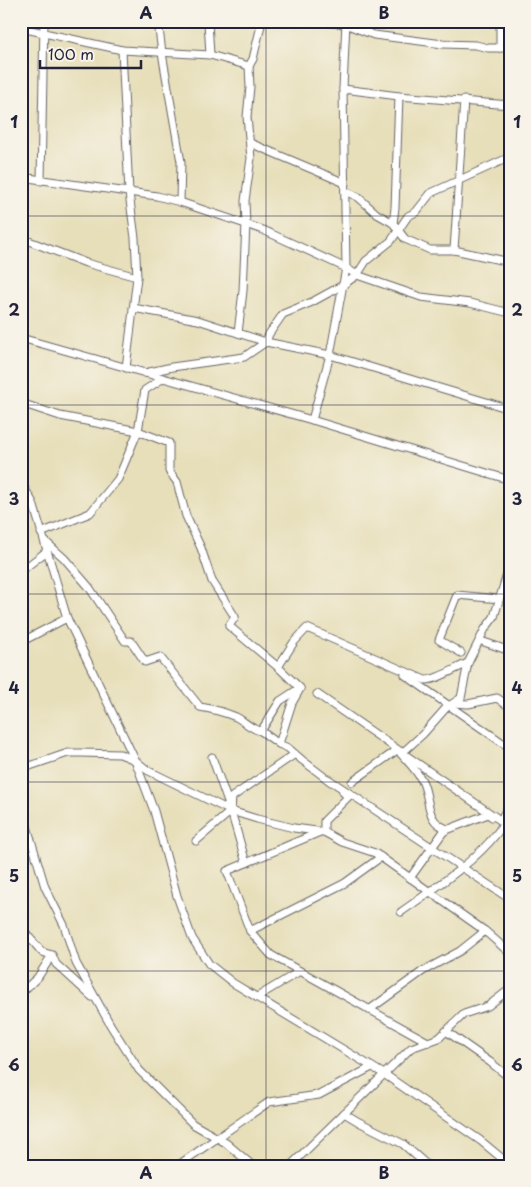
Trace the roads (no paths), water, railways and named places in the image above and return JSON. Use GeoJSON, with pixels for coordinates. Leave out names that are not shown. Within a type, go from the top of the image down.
{"type":"FeatureCollection","features":[{"type":"Feature","properties":{"kind":"street"},"geometry":{"type":"LineString","coordinates":[[42,181],[44,21]]}},
{"type":"Feature","properties":{"kind":"street"},"geometry":{"type":"LineString","coordinates":[[158,21],[181,162],[180,202]]}},
{"type":"Feature","properties":{"kind":"street"},"geometry":{"type":"LineString","coordinates":[[208,21],[210,55]]}},
{"type":"Feature","properties":{"kind":"street"},"geometry":{"type":"LineString","coordinates":[[238,334],[243,291],[246,224],[245,201],[251,158],[247,117],[250,87],[249,66],[253,59],[262,21]]}},
{"type":"Feature","properties":{"kind":"street"},"geometry":{"type":"LineString","coordinates":[[308,21],[345,23],[374,35],[444,44],[476,44],[488,48],[510,48]]}},
{"type":"Feature","properties":{"kind":"street"},"geometry":{"type":"LineString","coordinates":[[500,21],[500,48]]}},
{"type":"Feature","properties":{"kind":"street"},"geometry":{"type":"LineString","coordinates":[[312,420],[330,355],[346,268],[343,89],[345,23]]}},
{"type":"Feature","properties":{"kind":"street"},"geometry":{"type":"LineString","coordinates":[[21,28],[122,50],[210,55],[249,66]]}},
{"type":"Feature","properties":{"kind":"street"},"geometry":{"type":"LineString","coordinates":[[122,50],[129,193],[135,238],[137,276],[126,368]]}},
{"type":"Feature","properties":{"kind":"street"},"geometry":{"type":"LineString","coordinates":[[343,89],[399,96],[510,105]]}},
{"type":"Feature","properties":{"kind":"street"},"geometry":{"type":"LineString","coordinates":[[393,223],[399,96]]}},
{"type":"Feature","properties":{"kind":"street"},"geometry":{"type":"LineString","coordinates":[[454,250],[464,100]]}},
{"type":"Feature","properties":{"kind":"street"},"geometry":{"type":"LineString","coordinates":[[250,143],[345,187],[377,214],[393,223],[397,231],[405,239],[430,250],[454,250],[510,262]]}},
{"type":"Feature","properties":{"kind":"street"},"geometry":{"type":"LineString","coordinates":[[144,374],[172,367],[244,357],[266,342],[269,334],[284,314],[312,302],[357,275],[366,261],[391,241],[408,216],[416,212],[431,193],[510,157]]}},
{"type":"Feature","properties":{"kind":"street"},"geometry":{"type":"LineString","coordinates":[[21,177],[157,196],[180,202],[264,230],[346,268],[357,275],[421,298],[470,303],[510,313]]}},
{"type":"Feature","properties":{"kind":"street"},"geometry":{"type":"LineString","coordinates":[[21,238],[86,263],[137,276]]}},
{"type":"Feature","properties":{"kind":"street"},"geometry":{"type":"LineString","coordinates":[[133,308],[198,320],[266,342],[330,355],[510,409]]}},
{"type":"Feature","properties":{"kind":"street"},"geometry":{"type":"LineString","coordinates":[[21,338],[312,420],[510,480]]}},
{"type":"Feature","properties":{"kind":"street"},"geometry":{"type":"LineString","coordinates":[[42,536],[90,513],[118,479],[138,431],[146,390],[162,378]]}},
{"type":"Feature","properties":{"kind":"street"},"geometry":{"type":"LineString","coordinates":[[21,403],[60,416],[138,431],[169,443],[169,470],[177,482],[186,516],[201,548],[212,581],[235,617],[229,626],[300,688]]}},
{"type":"Feature","properties":{"kind":"street"},"geometry":{"type":"LineString","coordinates":[[21,482],[33,503],[67,618],[135,760],[154,811],[177,896],[192,938],[209,964],[233,983],[384,1074],[481,1140],[510,1165]]}},
{"type":"Feature","properties":{"kind":"street"},"geometry":{"type":"LineString","coordinates":[[42,536],[89,586],[125,641],[132,641],[145,662],[160,657],[200,707],[217,710],[236,717],[256,731],[261,731],[288,748],[328,779],[510,898]]}},
{"type":"Feature","properties":{"kind":"street"},"geometry":{"type":"LineString","coordinates":[[410,878],[444,831],[448,829],[438,826],[432,818],[424,785],[418,773],[401,754],[423,734],[446,708],[460,698],[468,663],[485,629],[494,617],[508,570],[510,549]]}},
{"type":"Feature","properties":{"kind":"street"},"geometry":{"type":"LineString","coordinates":[[21,571],[47,551]]}},
{"type":"Feature","properties":{"kind":"street"},"geometry":{"type":"LineString","coordinates":[[461,653],[439,640],[457,595],[499,599]]}},
{"type":"Feature","properties":{"kind":"street"},"geometry":{"type":"LineString","coordinates":[[21,642],[67,618]]}},
{"type":"Feature","properties":{"kind":"street"},"geometry":{"type":"LineString","coordinates":[[278,667],[294,642],[307,628],[392,666],[429,680],[468,663]]}},
{"type":"Feature","properties":{"kind":"street"},"geometry":{"type":"LineString","coordinates":[[484,642],[510,651]]}},
{"type":"Feature","properties":{"kind":"street"},"geometry":{"type":"LineString","coordinates":[[392,666],[510,748]]}},
{"type":"Feature","properties":{"kind":"street"},"geometry":{"type":"LineString","coordinates":[[261,731],[280,701],[300,688]]}},
{"type":"Feature","properties":{"kind":"street"},"geometry":{"type":"LineString","coordinates":[[279,744],[292,703],[300,688]]}},
{"type":"Feature","properties":{"kind":"street"},"geometry":{"type":"LineString","coordinates":[[317,694],[500,822]]}},
{"type":"Feature","properties":{"kind":"street"},"geometry":{"type":"LineString","coordinates":[[453,703],[468,704],[497,698],[510,707]]}},
{"type":"Feature","properties":{"kind":"street"},"geometry":{"type":"LineString","coordinates":[[352,782],[397,750]]}},
{"type":"Feature","properties":{"kind":"street"},"geometry":{"type":"LineString","coordinates":[[21,769],[68,753],[120,754],[135,760],[147,770],[231,811],[294,828],[323,831],[342,842],[375,853],[485,931],[510,953]]}},
{"type":"Feature","properties":{"kind":"street"},"geometry":{"type":"LineString","coordinates":[[196,841],[231,811],[232,797],[295,754]]}},
{"type":"Feature","properties":{"kind":"street"},"geometry":{"type":"LineString","coordinates":[[212,757],[231,811],[246,863]]}},
{"type":"Feature","properties":{"kind":"street"},"geometry":{"type":"LineString","coordinates":[[323,831],[324,821],[348,797],[328,779]]}},
{"type":"Feature","properties":{"kind":"street"},"geometry":{"type":"LineString","coordinates":[[500,822],[510,803]]}},
{"type":"Feature","properties":{"kind":"street"},"geometry":{"type":"LineString","coordinates":[[21,806],[45,887],[64,925],[76,964],[111,1026],[139,1070],[193,1124],[226,1142],[250,1165]]}},
{"type":"Feature","properties":{"kind":"street"},"geometry":{"type":"LineString","coordinates":[[401,912],[444,881],[475,855],[496,834],[510,813]]}},
{"type":"Feature","properties":{"kind":"street"},"geometry":{"type":"LineString","coordinates":[[444,831],[488,814],[510,827]]}},
{"type":"Feature","properties":{"kind":"street"},"geometry":{"type":"LineString","coordinates":[[323,831],[227,871],[250,931],[271,955],[428,1042]]}},
{"type":"Feature","properties":{"kind":"street"},"geometry":{"type":"LineString","coordinates":[[250,931],[345,883],[381,857]]}},
{"type":"Feature","properties":{"kind":"street"},"geometry":{"type":"LineString","coordinates":[[21,928],[42,952],[52,955],[56,964],[96,1000]]}},
{"type":"Feature","properties":{"kind":"street"},"geometry":{"type":"LineString","coordinates":[[369,1010],[423,971],[460,951],[485,931]]}},
{"type":"Feature","properties":{"kind":"street"},"geometry":{"type":"LineString","coordinates":[[21,992],[38,977],[52,955]]}},
{"type":"Feature","properties":{"kind":"street"},"geometry":{"type":"LineString","coordinates":[[256,997],[300,971]]}},
{"type":"Feature","properties":{"kind":"street"},"geometry":{"type":"LineString","coordinates":[[290,1166],[411,1048],[439,1038],[464,1014],[488,1006],[510,989]]}},
{"type":"Feature","properties":{"kind":"street"},"geometry":{"type":"LineString","coordinates":[[446,1031],[510,1078]]}},
{"type":"Feature","properties":{"kind":"street"},"geometry":{"type":"LineString","coordinates":[[180,1165],[216,1137],[269,1102],[319,1095],[372,1067]]}},
{"type":"Feature","properties":{"kind":"street"},"geometry":{"type":"LineString","coordinates":[[344,1113],[402,1144],[428,1166]]}},
{"type":"Feature","properties":{"kind":"street"},"geometry":{"type":"LineString","coordinates":[[21,1162],[30,1166]]}}]}
